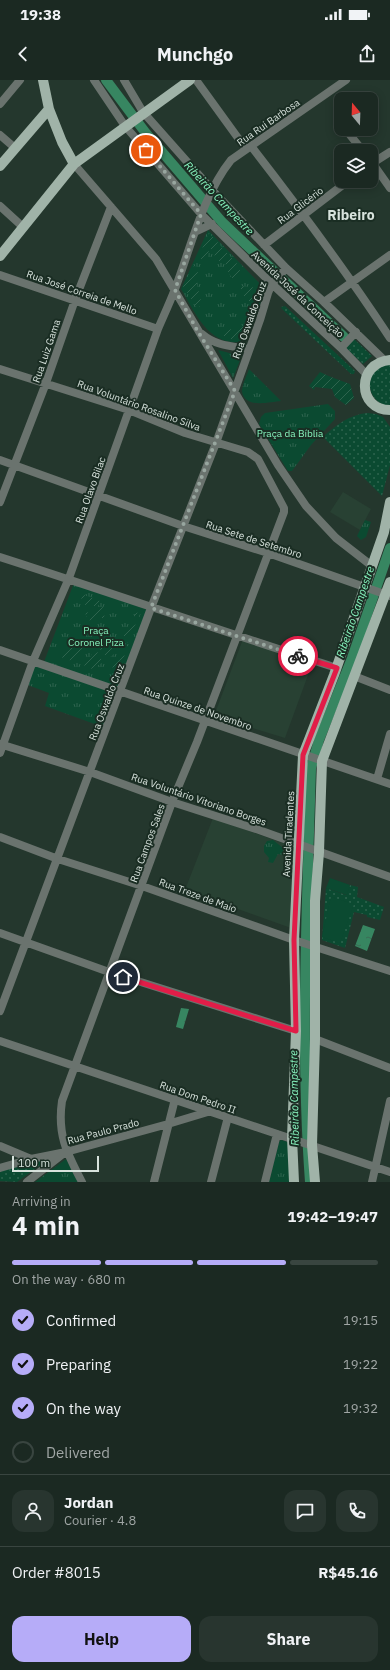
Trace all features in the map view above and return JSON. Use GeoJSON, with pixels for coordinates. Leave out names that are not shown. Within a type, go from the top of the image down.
{"type":"FeatureCollection","features":[{"type":"Feature","properties":{"kind":"main road"},"geometry":{"type":"LineString","coordinates":[[43,80],[49,109],[62,142],[74,164]]}},
{"type":"Feature","properties":{"kind":"main road"},"geometry":{"type":"LineString","coordinates":[[0,256],[74,164],[190,80]]}},
{"type":"Feature","properties":{"kind":"main road"},"geometry":{"type":"LineString","coordinates":[[0,166],[49,109]]}},
{"type":"Feature","properties":{"kind":"main road"},"geometry":{"type":"LineString","coordinates":[[387,360],[374,366],[367,376],[365,386],[368,398],[378,407],[388,412]]}},
{"type":"Feature","properties":{"kind":"main road","name":"Avenida Tiradentes"},"geometry":{"type":"LineString","coordinates":[[294,1182],[296,941],[302,845],[305,755],[367,587],[372,566],[384,532],[390,502]]}},
{"type":"Feature","properties":{"kind":"main road"},"geometry":{"type":"LineString","coordinates":[[315,1182],[310,1144],[315,1039],[313,946],[320,760],[390,582]]}},
{"type":"Feature","properties":{"kind":"street"},"geometry":{"type":"LineString","coordinates":[[1,99],[20,80]]}},
{"type":"Feature","properties":{"kind":"street","name":"Avenida José da Conceição"},"geometry":{"type":"LineString","coordinates":[[94,80],[127,127],[212,224],[341,348],[367,376]]}},
{"type":"Feature","properties":{"kind":"street","name":"Avenida José da Conceição"},"geometry":{"type":"LineString","coordinates":[[124,80],[143,115],[212,194],[264,245],[284,270],[324,302],[387,360]]}},
{"type":"Feature","properties":{"kind":"street"},"geometry":{"type":"LineString","coordinates":[[196,80],[248,148],[304,214],[352,281],[390,338]]}},
{"type":"Feature","properties":{"kind":"street","name":"Rua Rui Barbosa"},"geometry":{"type":"LineString","coordinates":[[212,194],[223,170],[231,160],[345,80]]}},
{"type":"Feature","properties":{"kind":"street"},"geometry":{"type":"LineString","coordinates":[[0,134],[15,148]]}},
{"type":"Feature","properties":{"kind":"street"},"geometry":{"type":"LineString","coordinates":[[351,136],[357,144]]}},
{"type":"Feature","properties":{"kind":"street"},"geometry":{"type":"LineString","coordinates":[[378,159],[390,152]]}},
{"type":"Feature","properties":{"kind":"street"},"geometry":{"type":"LineString","coordinates":[[74,164],[156,259],[278,465],[306,506],[336,538],[372,566]]}},
{"type":"Feature","properties":{"kind":"street"},"geometry":{"type":"LineString","coordinates":[[378,171],[390,188]]}},
{"type":"Feature","properties":{"kind":"street","name":"Rua Glicério"},"geometry":{"type":"LineString","coordinates":[[264,245],[339,188]]}},
{"type":"Feature","properties":{"kind":"street","name":"Rua Olavo Bilac"},"geometry":{"type":"LineString","coordinates":[[1,748],[33,661],[69,578],[158,329],[175,290],[203,212],[212,194]]}},
{"type":"Feature","properties":{"kind":"street"},"geometry":{"type":"LineString","coordinates":[[0,206],[22,227]]}},
{"type":"Feature","properties":{"kind":"street","name":"Rua Luiz Gama"},"geometry":{"type":"LineString","coordinates":[[0,502],[111,207]]}},
{"type":"Feature","properties":{"kind":"street"},"geometry":{"type":"LineString","coordinates":[[195,232],[212,224]]}},
{"type":"Feature","properties":{"kind":"street"},"geometry":{"type":"LineString","coordinates":[[324,302],[390,255]]}},
{"type":"Feature","properties":{"kind":"street","name":"Rua Oswaldo Cruz"},"geometry":{"type":"LineString","coordinates":[[0,1011],[121,692],[151,608],[216,443],[273,282],[284,270]]}},
{"type":"Feature","properties":{"kind":"street","name":"Rua José Correia de Mello"},"geometry":{"type":"LineString","coordinates":[[0,275],[158,329]]}},
{"type":"Feature","properties":{"kind":"street"},"geometry":{"type":"LineString","coordinates":[[197,330],[210,341],[223,346],[249,349]]}},
{"type":"Feature","properties":{"kind":"street"},"geometry":{"type":"LineString","coordinates":[[341,348],[356,332]]}},
{"type":"Feature","properties":{"kind":"street","name":"Rua Voluntário Rosalino Silva"},"geometry":{"type":"LineString","coordinates":[[0,369],[129,410],[185,433],[248,452],[258,459],[283,504],[284,512]]}},
{"type":"Feature","properties":{"kind":"street","name":"Rua Sete de Setembro"},"geometry":{"type":"LineString","coordinates":[[0,460],[183,526],[268,553],[386,594]]}},
{"type":"Feature","properties":{"kind":"street","name":"Rua Campos Sales"},"geometry":{"type":"LineString","coordinates":[[82,1182],[66,1152],[60,1118],[62,1101],[73,1067],[142,886],[172,802],[284,512]]}},
{"type":"Feature","properties":{"kind":"street"},"geometry":{"type":"LineString","coordinates":[[0,557],[69,578],[151,608],[337,668]]}},
{"type":"Feature","properties":{"kind":"street","name":"Rua Quinze de Novembro"},"geometry":{"type":"LineString","coordinates":[[0,650],[390,784]]}},
{"type":"Feature","properties":{"kind":"street"},"geometry":{"type":"LineString","coordinates":[[354,676],[390,690]]}},
{"type":"Feature","properties":{"kind":"street"},"geometry":{"type":"LineString","coordinates":[[377,779],[390,734]]}},
{"type":"Feature","properties":{"kind":"street","name":"Rua Voluntário Vitoriano Borges"},"geometry":{"type":"LineString","coordinates":[[1,748],[90,772],[172,802],[390,876]]}},
{"type":"Feature","properties":{"kind":"street","name":"Rua Treze de Maio"},"geometry":{"type":"LineString","coordinates":[[0,837],[58,859],[142,886],[296,941],[390,971]]}},
{"type":"Feature","properties":{"kind":"street"},"geometry":{"type":"LineString","coordinates":[[0,933],[109,972],[296,1031]]}},
{"type":"Feature","properties":{"kind":"street"},"geometry":{"type":"LineString","coordinates":[[315,1039],[390,1068]]}},
{"type":"Feature","properties":{"kind":"street","name":"Rua Dom Pedro II"},"geometry":{"type":"LineString","coordinates":[[0,1041],[73,1067],[175,1099],[390,1172]]}},
{"type":"Feature","properties":{"kind":"street"},"geometry":{"type":"LineString","coordinates":[[154,1182],[175,1099]]}},
{"type":"Feature","properties":{"kind":"street"},"geometry":{"type":"LineString","coordinates":[[372,1182],[390,1101]]}},
{"type":"Feature","properties":{"kind":"street","name":"Rua Paulo Prado"},"geometry":{"type":"LineString","coordinates":[[0,1168],[31,1159],[66,1152],[211,1111]]}},
{"type":"Feature","properties":{"kind":"street"},"geometry":{"type":"LineString","coordinates":[[211,1182],[228,1117]]}},
{"type":"Feature","properties":{"kind":"street"},"geometry":{"type":"LineString","coordinates":[[265,1182],[277,1134]]}},
{"type":"Feature","properties":{"kind":"street"},"geometry":{"type":"LineString","coordinates":[[0,1146],[31,1159]]}},
{"type":"Feature","properties":{"kind":"street"},"geometry":{"type":"LineString","coordinates":[[27,1182],[66,1152]]}},
{"type":"Feature","properties":{"kind":"shaded area"},"geometry":{"type":"Polygon","coordinates":[[[343,492],[371,509],[360,530],[330,512],[343,492]]]}},
{"type":"Feature","properties":{"kind":"shaded area"},"geometry":{"type":"Polygon","coordinates":[[[243,639],[311,667],[285,738],[214,716],[243,639]]]}},
{"type":"Feature","properties":{"kind":"shaded area"},"geometry":{"type":"Polygon","coordinates":[[[213,818],[294,847],[291,928],[185,890],[213,818]]]}},
{"type":"Feature","properties":{"kind":"green space"},"geometry":{"type":"Polygon","coordinates":[[[208,230],[265,289],[249,333],[238,342],[223,340],[208,330],[201,322],[181,289],[208,230]]]}},
{"type":"Feature","properties":{"kind":"green space"},"geometry":{"type":"Polygon","coordinates":[[[209,233],[238,265],[240,271],[235,280],[229,274],[227,266],[223,261],[218,261],[209,246],[208,260],[203,261],[199,256],[209,233]]]}},
{"type":"Feature","properties":{"kind":"green space"},"geometry":{"type":"Polygon","coordinates":[[[194,266],[198,267],[197,285],[202,305],[197,308],[183,286],[194,266]]]}},
{"type":"Feature","properties":{"kind":"green space"},"geometry":{"type":"Polygon","coordinates":[[[240,286],[259,288],[261,292],[252,316],[245,314],[245,309],[251,303],[243,295],[240,286]]]}},
{"type":"Feature","properties":{"kind":"green space"},"geometry":{"type":"Polygon","coordinates":[[[285,306],[355,371],[354,374],[351,374],[282,309],[281,307],[285,306]]]}},
{"type":"Feature","properties":{"kind":"green space"},"geometry":{"type":"Polygon","coordinates":[[[250,319],[253,321],[244,339],[230,339],[222,334],[226,330],[240,328],[250,319]]]}},
{"type":"Feature","properties":{"kind":"green space"},"geometry":{"type":"Polygon","coordinates":[[[354,339],[372,356],[363,364],[346,348],[354,339]]]}},
{"type":"Feature","properties":{"kind":"green space"},"geometry":{"type":"Polygon","coordinates":[[[218,350],[242,355],[233,378],[218,350]]]}},
{"type":"Feature","properties":{"kind":"green space"},"geometry":{"type":"Polygon","coordinates":[[[390,364],[390,407],[381,404],[375,398],[371,392],[370,385],[371,378],[375,372],[381,367],[390,364]]]}},
{"type":"Feature","properties":{"kind":"green space"},"geometry":{"type":"Polygon","coordinates":[[[249,369],[281,401],[258,403],[247,400],[244,397],[242,391],[249,369]]]}},
{"type":"Feature","properties":{"kind":"green space"},"geometry":{"type":"Polygon","coordinates":[[[320,372],[350,384],[354,398],[346,405],[335,397],[332,389],[315,387],[314,390],[309,386],[320,372]]]}},
{"type":"Feature","properties":{"kind":"green space","name":"Praça da Bíblia"},"geometry":{"type":"Polygon","coordinates":[[[328,404],[335,411],[335,419],[311,445],[292,471],[288,471],[259,424],[261,417],[265,413],[328,404]]]}},
{"type":"Feature","properties":{"kind":"green space"},"geometry":{"type":"Polygon","coordinates":[[[360,414],[376,414],[383,417],[390,427],[390,465],[382,496],[323,437],[343,421],[360,414]]]}},
{"type":"Feature","properties":{"kind":"green space"},"geometry":{"type":"Polygon","coordinates":[[[365,520],[371,522],[366,537],[361,540],[357,536],[365,520]]]}},
{"type":"Feature","properties":{"kind":"green space","name":"Praça Coronel Piza"},"geometry":{"type":"Polygon","coordinates":[[[74,583],[148,610],[119,690],[44,662],[74,583]]]}},
{"type":"Feature","properties":{"kind":"green space"},"geometry":{"type":"Polygon","coordinates":[[[81,594],[99,600],[100,603],[98,606],[86,606],[80,596],[81,594]]]}},
{"type":"Feature","properties":{"kind":"green space"},"geometry":{"type":"Polygon","coordinates":[[[103,607],[105,609],[104,618],[100,618],[95,624],[92,623],[86,616],[86,613],[103,607]]]}},
{"type":"Feature","properties":{"kind":"green space"},"geometry":{"type":"Polygon","coordinates":[[[136,612],[140,614],[127,643],[124,642],[124,633],[129,630],[136,612]]]}},
{"type":"Feature","properties":{"kind":"green space"},"geometry":{"type":"Polygon","coordinates":[[[100,636],[106,637],[121,646],[108,659],[95,643],[97,638],[100,636]]]}},
{"type":"Feature","properties":{"kind":"green space"},"geometry":{"type":"Polygon","coordinates":[[[73,641],[83,647],[79,653],[78,659],[72,661],[58,656],[59,654],[70,650],[70,645],[73,641]]]}},
{"type":"Feature","properties":{"kind":"green space"},"geometry":{"type":"Polygon","coordinates":[[[125,646],[128,646],[118,672],[116,672],[110,664],[119,656],[125,646]]]}},
{"type":"Feature","properties":{"kind":"green space"},"geometry":{"type":"Polygon","coordinates":[[[93,648],[95,648],[103,662],[93,669],[85,667],[84,664],[91,656],[93,648]]]}},
{"type":"Feature","properties":{"kind":"green space"},"geometry":{"type":"Polygon","coordinates":[[[36,663],[115,693],[103,727],[45,706],[49,693],[28,685],[36,663]]]}},
{"type":"Feature","properties":{"kind":"green space"},"geometry":{"type":"Polygon","coordinates":[[[273,840],[283,848],[283,855],[278,854],[273,863],[268,862],[269,858],[264,852],[264,846],[267,841],[273,840]]]}},
{"type":"Feature","properties":{"kind":"green space"},"geometry":{"type":"Polygon","coordinates":[[[330,878],[350,885],[347,895],[326,888],[330,878]]]}},
{"type":"Feature","properties":{"kind":"green space"},"geometry":{"type":"Polygon","coordinates":[[[350,885],[358,887],[357,897],[384,907],[380,920],[354,912],[345,948],[322,940],[326,888],[346,895],[350,885]]]}},
{"type":"Feature","properties":{"kind":"green space"},"geometry":{"type":"Polygon","coordinates":[[[331,897],[354,904],[340,943],[322,937],[331,897]]]}},
{"type":"Feature","properties":{"kind":"green space"},"geometry":{"type":"Polygon","coordinates":[[[281,1140],[288,1142],[291,1182],[269,1182],[279,1142],[281,1140]]]}},
{"type":"Feature","properties":{"kind":"green space"},"geometry":{"type":"Polygon","coordinates":[[[50,1158],[17,1182],[0,1181],[0,1171],[50,1158]]]}},
{"type":"Feature","properties":{"kind":"green space"},"geometry":{"type":"Polygon","coordinates":[[[66,1159],[78,1182],[35,1182],[66,1159]]]}},
{"type":"Feature","properties":{"kind":"water"},"geometry":{"type":"Polygon","coordinates":[[[363,925],[375,929],[367,951],[355,946],[363,925]]]}},
{"type":"Feature","properties":{"kind":"water"},"geometry":{"type":"Polygon","coordinates":[[[181,1008],[189,1009],[183,1029],[176,1027],[181,1008]]]}},
{"type":"Feature","properties":{"kind":"waterway","name":"Ribeirão Campestre"},"geometry":{"type":"LineString","coordinates":[[106,80],[145,132],[222,222],[344,337]]}},
{"type":"Feature","properties":{"kind":"waterway","name":"Ribeirão Campestre"},"geometry":{"type":"LineString","coordinates":[[310,1182],[305,1078],[305,975],[311,768],[319,740],[352,658],[390,548]]}},
{"type":"Feature","properties":{"kind":"way so far"},"geometry":{"type":"LineString","coordinates":[[146,150],[201,214],[175,290],[197,330],[235,391],[151,608],[298,656]]}},
{"type":"Feature","properties":{"kind":"district","name":"Ribeiro"},"geometry":{"type":"Point","coordinates":[351,215]}},
{"type":"Feature","properties":{"kind":"route"},"geometry":{"type":"LineString","coordinates":[[123,977],[296,1031],[294,940],[303,755],[337,668],[298,656]]}}]}
